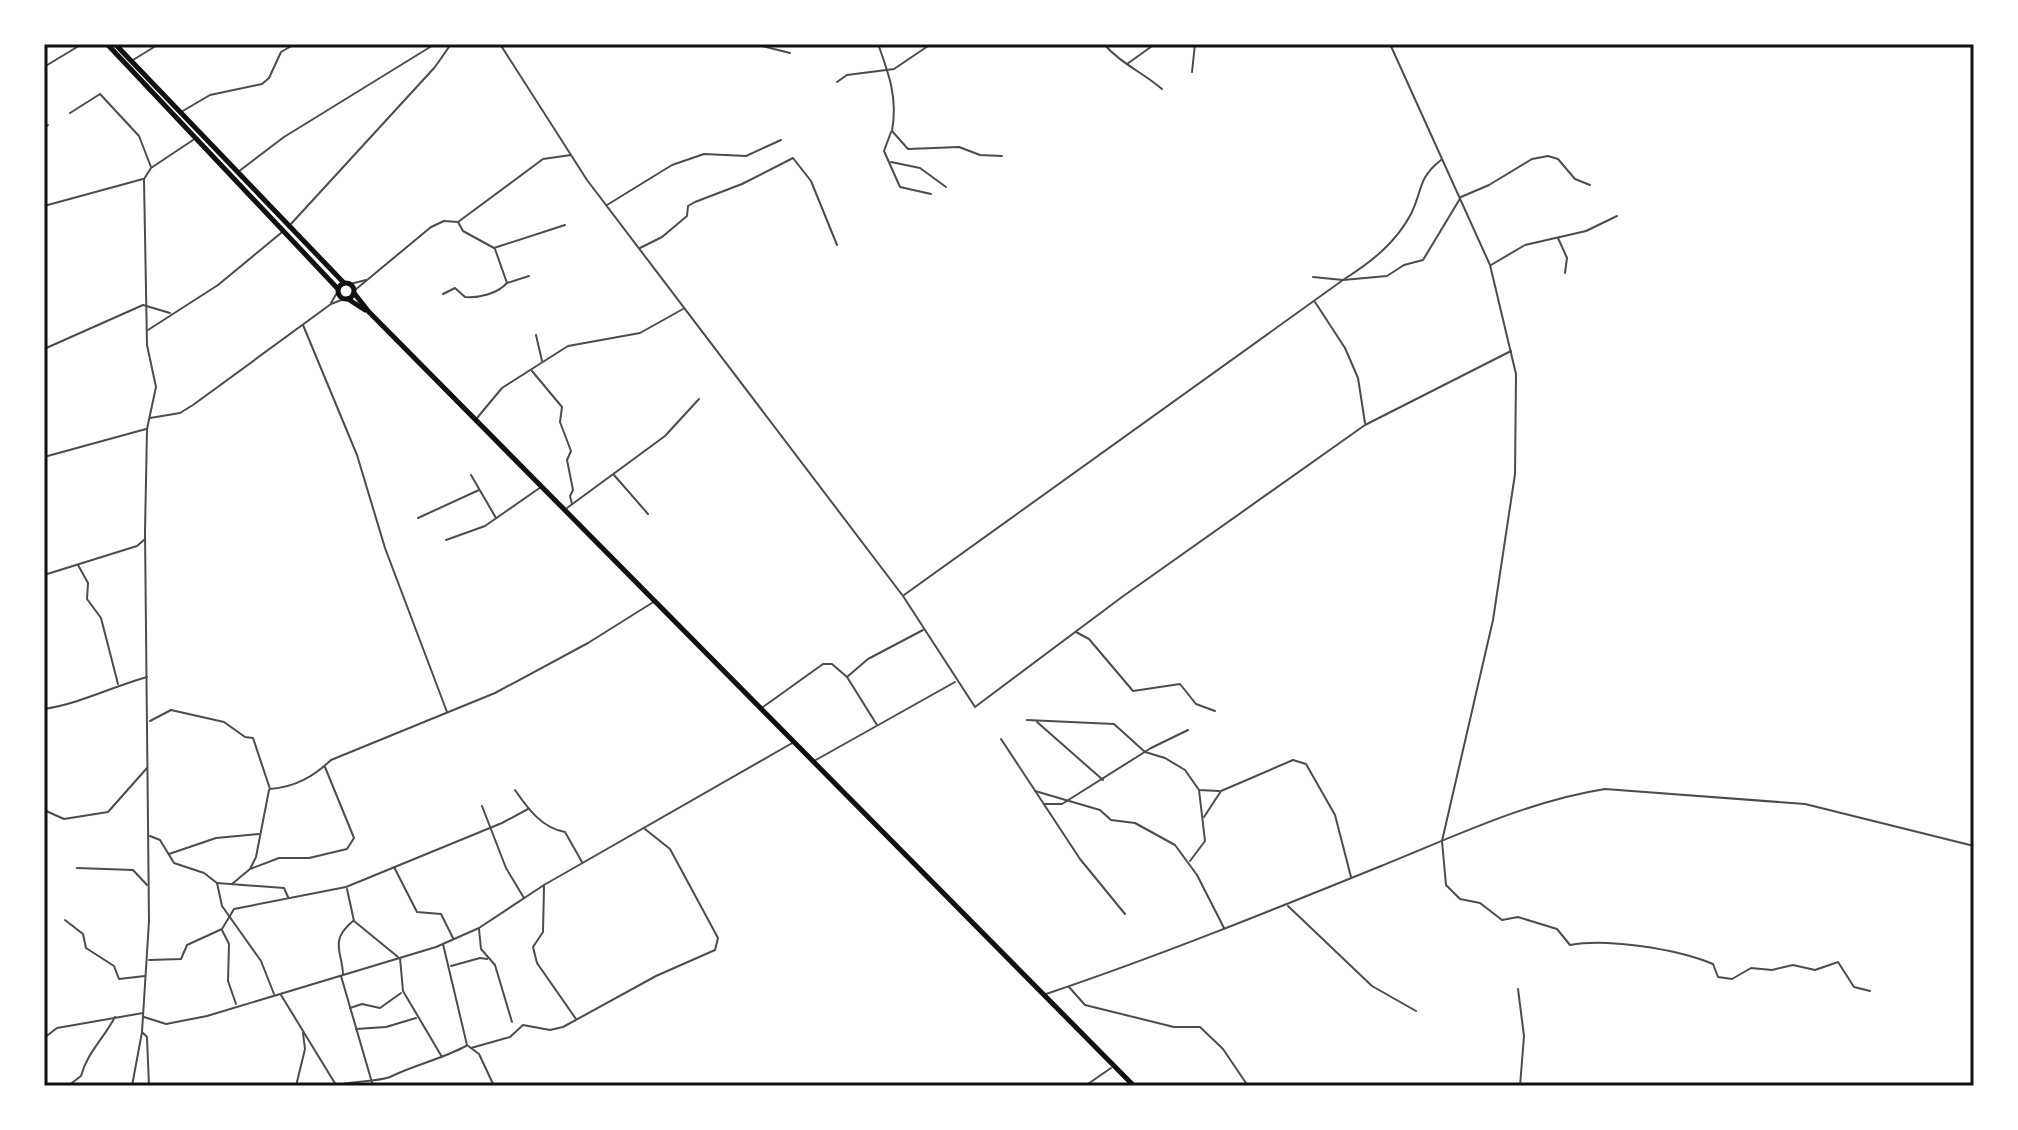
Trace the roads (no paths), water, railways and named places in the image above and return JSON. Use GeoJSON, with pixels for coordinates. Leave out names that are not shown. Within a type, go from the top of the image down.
{"type":"FeatureCollection","features":[{"type":"Feature","properties":{"kind":"highway"},"geometry":{"type":"LineString","coordinates":[[107,44],[196,138],[347,283],[369,312],[1134,1086]]}},
{"type":"Feature","properties":{"kind":"highway"},"geometry":{"type":"LineString","coordinates":[[115,44],[238,172],[346,299],[369,312]]}},
{"type":"Feature","properties":{"kind":"highway"},"geometry":{"type":"LineString","coordinates":[[338,290],[347,283]]}},
{"type":"Feature","properties":{"kind":"highway"},"geometry":{"type":"LineString","coordinates":[[346,299],[354,292]]}},
{"type":"Feature","properties":{"kind":"street"},"geometry":{"type":"LineString","coordinates":[[44,67],[82,44]]}},
{"type":"Feature","properties":{"kind":"street"},"geometry":{"type":"LineString","coordinates":[[131,61],[159,44]]}},
{"type":"Feature","properties":{"kind":"street"},"geometry":{"type":"LineString","coordinates":[[180,112],[210,95],[262,84],[269,78],[281,52],[295,44]]}},
{"type":"Feature","properties":{"kind":"street"},"geometry":{"type":"LineString","coordinates":[[238,172],[284,137],[435,44]]}},
{"type":"Feature","properties":{"kind":"street"},"geometry":{"type":"LineString","coordinates":[[147,331],[218,285],[287,228],[435,67],[451,44]]}},
{"type":"Feature","properties":{"kind":"street"},"geometry":{"type":"LineString","coordinates":[[500,44],[606,205],[683,309],[760,404],[852,533],[903,596],[975,707],[1075,631],[1365,425],[1511,351]]}},
{"type":"Feature","properties":{"kind":"street"},"geometry":{"type":"LineString","coordinates":[[652,44],[660,44]]}},
{"type":"Feature","properties":{"kind":"street"},"geometry":{"type":"LineString","coordinates":[[691,44],[724,44]]}},
{"type":"Feature","properties":{"kind":"street"},"geometry":{"type":"LineString","coordinates":[[754,44],[790,53]]}},
{"type":"Feature","properties":{"kind":"street"},"geometry":{"type":"LineString","coordinates":[[878,44],[887,70],[895,113],[884,151],[900,187],[931,194]]}},
{"type":"Feature","properties":{"kind":"street"},"geometry":{"type":"LineString","coordinates":[[837,82],[847,75],[887,70],[931,44]]}},
{"type":"Feature","properties":{"kind":"street"},"geometry":{"type":"LineString","coordinates":[[1104,44],[1117,60],[1162,89]]}},
{"type":"Feature","properties":{"kind":"street"},"geometry":{"type":"LineString","coordinates":[[1127,65],[1155,44]]}},
{"type":"Feature","properties":{"kind":"street"},"geometry":{"type":"LineString","coordinates":[[1192,72],[1195,44]]}},
{"type":"Feature","properties":{"kind":"street"},"geometry":{"type":"LineString","coordinates":[[1390,44],[1490,265],[1511,351],[1518,402],[1515,474],[1493,620],[1442,841],[1446,885],[1460,899],[1480,903],[1502,920],[1518,917],[1557,929],[1570,945],[1594,940],[1674,951],[1713,964],[1718,977],[1732,979],[1751,968],[1772,970],[1793,965],[1815,970],[1838,962],[1854,987],[1870,991]]}},
{"type":"Feature","properties":{"kind":"street"},"geometry":{"type":"LineString","coordinates":[[70,113],[100,94],[139,136],[151,168]]}},
{"type":"Feature","properties":{"kind":"street"},"geometry":{"type":"LineString","coordinates":[[44,128],[48,125]]}},
{"type":"Feature","properties":{"kind":"street"},"geometry":{"type":"LineString","coordinates":[[892,131],[908,149],[959,147],[980,155],[1002,156]]}},
{"type":"Feature","properties":{"kind":"street"},"geometry":{"type":"LineString","coordinates":[[132,1086],[144,1015],[150,836],[147,429],[156,375],[147,345],[144,179],[151,168],[196,138]]}},
{"type":"Feature","properties":{"kind":"street"},"geometry":{"type":"LineString","coordinates":[[606,205],[672,165],[704,154],[746,156],[781,140]]}},
{"type":"Feature","properties":{"kind":"street"},"geometry":{"type":"LineString","coordinates":[[354,292],[431,227],[444,221],[458,222],[543,159],[572,155]]}},
{"type":"Feature","properties":{"kind":"street"},"geometry":{"type":"LineString","coordinates":[[1313,277],[1343,280],[1387,276],[1404,265],[1423,260],[1461,197],[1489,185],[1532,159],[1548,156],[1564,164],[1575,179],[1590,185]]}},
{"type":"Feature","properties":{"kind":"street"},"geometry":{"type":"LineString","coordinates":[[639,249],[680,223],[687,216],[688,206],[742,184],[793,158],[811,181],[826,211],[837,245]]}},
{"type":"Feature","properties":{"kind":"street"},"geometry":{"type":"LineString","coordinates":[[903,596],[1396,240],[1413,211],[1425,172],[1442,159]]}},
{"type":"Feature","properties":{"kind":"street"},"geometry":{"type":"LineString","coordinates":[[890,161],[920,168],[946,187]]}},
{"type":"Feature","properties":{"kind":"street"},"geometry":{"type":"LineString","coordinates":[[44,206],[144,179]]}},
{"type":"Feature","properties":{"kind":"street"},"geometry":{"type":"LineString","coordinates":[[1490,265],[1525,245],[1586,231],[1617,216]]}},
{"type":"Feature","properties":{"kind":"street"},"geometry":{"type":"LineString","coordinates":[[458,222],[463,231],[494,248],[507,283]]}},
{"type":"Feature","properties":{"kind":"street"},"geometry":{"type":"LineString","coordinates":[[494,248],[565,225]]}},
{"type":"Feature","properties":{"kind":"street"},"geometry":{"type":"LineString","coordinates":[[1558,237],[1567,258],[1565,273]]}},
{"type":"Feature","properties":{"kind":"street"},"geometry":{"type":"LineString","coordinates":[[443,294],[455,288],[465,297],[480,297],[529,276]]}},
{"type":"Feature","properties":{"kind":"street"},"geometry":{"type":"LineString","coordinates":[[347,283],[367,279]]}},
{"type":"Feature","properties":{"kind":"street"},"geometry":{"type":"LineString","coordinates":[[331,304],[338,290]]}},
{"type":"Feature","properties":{"kind":"street"},"geometry":{"type":"LineString","coordinates":[[149,418],[180,413],[331,304],[346,299]]}},
{"type":"Feature","properties":{"kind":"street"},"geometry":{"type":"LineString","coordinates":[[1315,301],[1345,348],[1358,378],[1365,425]]}},
{"type":"Feature","properties":{"kind":"street"},"geometry":{"type":"LineString","coordinates":[[44,349],[145,306],[171,314]]}},
{"type":"Feature","properties":{"kind":"street"},"geometry":{"type":"LineString","coordinates":[[476,419],[502,388],[576,342],[640,333],[683,309]]}},
{"type":"Feature","properties":{"kind":"street"},"geometry":{"type":"LineString","coordinates":[[303,325],[357,455],[408,613],[447,713]]}},
{"type":"Feature","properties":{"kind":"street"},"geometry":{"type":"LineString","coordinates":[[536,335],[542,362]]}},
{"type":"Feature","properties":{"kind":"street"},"geometry":{"type":"LineString","coordinates":[[531,370],[562,407],[560,422],[571,451],[567,460],[573,490],[570,496],[572,504]]}},
{"type":"Feature","properties":{"kind":"street"},"geometry":{"type":"LineString","coordinates":[[566,509],[665,436],[699,399]]}},
{"type":"Feature","properties":{"kind":"street"},"geometry":{"type":"LineString","coordinates":[[44,457],[147,429]]}},
{"type":"Feature","properties":{"kind":"street"},"geometry":{"type":"LineString","coordinates":[[613,474],[648,514]]}},
{"type":"Feature","properties":{"kind":"street"},"geometry":{"type":"LineString","coordinates":[[471,475],[496,519]]}},
{"type":"Feature","properties":{"kind":"street"},"geometry":{"type":"LineString","coordinates":[[446,540],[496,519],[542,486]]}},
{"type":"Feature","properties":{"kind":"street"},"geometry":{"type":"LineString","coordinates":[[418,518],[479,490]]}},
{"type":"Feature","properties":{"kind":"street"},"geometry":{"type":"LineString","coordinates":[[44,575],[137,546],[146,538]]}},
{"type":"Feature","properties":{"kind":"street"},"geometry":{"type":"LineString","coordinates":[[78,565],[88,583],[87,599],[101,618],[118,684]]}},
{"type":"Feature","properties":{"kind":"street"},"geometry":{"type":"LineString","coordinates":[[270,789],[289,788],[331,760],[447,713],[553,662],[656,601]]}},
{"type":"Feature","properties":{"kind":"street"},"geometry":{"type":"LineString","coordinates":[[847,677],[868,659],[923,630]]}},
{"type":"Feature","properties":{"kind":"street"},"geometry":{"type":"LineString","coordinates":[[1075,631],[1089,639],[1133,691],[1180,684],[1196,704],[1215,711]]}},
{"type":"Feature","properties":{"kind":"street"},"geometry":{"type":"LineString","coordinates":[[762,708],[823,664],[832,664],[847,677],[877,726]]}},
{"type":"Feature","properties":{"kind":"street"},"geometry":{"type":"LineString","coordinates":[[44,709],[92,698],[118,684],[148,677]]}},
{"type":"Feature","properties":{"kind":"street"},"geometry":{"type":"LineString","coordinates":[[814,761],[956,682]]}},
{"type":"Feature","properties":{"kind":"street"},"geometry":{"type":"LineString","coordinates":[[149,721],[171,710],[224,722],[245,737],[253,738],[270,789],[250,869]]}},
{"type":"Feature","properties":{"kind":"street"},"geometry":{"type":"LineString","coordinates":[[1027,720],[1114,724],[1145,752],[1165,758],[1185,770],[1199,790],[1204,817],[1205,841],[1189,862]]}},
{"type":"Feature","properties":{"kind":"street"},"geometry":{"type":"LineString","coordinates":[[1036,721],[1103,780]]}},
{"type":"Feature","properties":{"kind":"street"},"geometry":{"type":"LineString","coordinates":[[1043,804],[1062,804],[1145,752],[1188,730]]}},
{"type":"Feature","properties":{"kind":"street"},"geometry":{"type":"LineString","coordinates":[[1001,739],[1097,883],[1125,914]]}},
{"type":"Feature","properties":{"kind":"street"},"geometry":{"type":"LineString","coordinates":[[44,1038],[57,1028],[117,1015],[144,1015],[166,1024],[281,994],[443,944],[479,928],[544,885],[795,742]]}},
{"type":"Feature","properties":{"kind":"street"},"geometry":{"type":"LineString","coordinates":[[1199,790],[1221,791],[1293,760],[1306,764],[1335,815],[1352,878]]}},
{"type":"Feature","properties":{"kind":"street"},"geometry":{"type":"LineString","coordinates":[[232,884],[250,869],[279,858],[309,858],[347,849],[354,838],[325,766]]}},
{"type":"Feature","properties":{"kind":"street"},"geometry":{"type":"LineString","coordinates":[[44,810],[64,819],[108,812],[140,772],[149,767]]}},
{"type":"Feature","properties":{"kind":"street"},"geometry":{"type":"LineString","coordinates":[[1043,996],[1287,905],[1442,841],[1555,799],[1605,789],[1805,804],[1974,846]]}},
{"type":"Feature","properties":{"kind":"street"},"geometry":{"type":"LineString","coordinates":[[515,790],[528,809],[554,830],[565,832],[583,863]]}},
{"type":"Feature","properties":{"kind":"street"},"geometry":{"type":"LineString","coordinates":[[1035,791],[1071,799],[1100,810],[1111,820],[1135,823],[1175,845],[1189,862],[1224,929]]}},
{"type":"Feature","properties":{"kind":"street"},"geometry":{"type":"LineString","coordinates":[[1204,817],[1221,791]]}},
{"type":"Feature","properties":{"kind":"street"},"geometry":{"type":"LineString","coordinates":[[482,806],[506,868],[525,899]]}},
{"type":"Feature","properties":{"kind":"street"},"geometry":{"type":"LineString","coordinates":[[147,960],[181,959],[187,945],[222,929],[234,909],[346,887],[528,809]]}},
{"type":"Feature","properties":{"kind":"street"},"geometry":{"type":"LineString","coordinates":[[471,1048],[510,1037],[523,1025],[550,1030],[577,1021],[656,976],[715,950],[718,945],[670,849],[644,828]]}},
{"type":"Feature","properties":{"kind":"street"},"geometry":{"type":"LineString","coordinates":[[169,854],[216,838],[260,834]]}},
{"type":"Feature","properties":{"kind":"street"},"geometry":{"type":"LineString","coordinates":[[150,836],[160,840],[174,863],[204,873],[217,883],[284,888],[288,898]]}},
{"type":"Feature","properties":{"kind":"street"},"geometry":{"type":"LineString","coordinates":[[394,867],[417,912],[441,914],[453,939]]}},
{"type":"Feature","properties":{"kind":"street"},"geometry":{"type":"LineString","coordinates":[[77,868],[133,870],[149,886]]}},
{"type":"Feature","properties":{"kind":"street"},"geometry":{"type":"LineString","coordinates":[[217,883],[222,906],[261,961],[274,995]]}},
{"type":"Feature","properties":{"kind":"street"},"geometry":{"type":"LineString","coordinates":[[544,885],[543,932],[533,947],[537,963],[577,1021]]}},
{"type":"Feature","properties":{"kind":"street"},"geometry":{"type":"LineString","coordinates":[[346,887],[354,921],[399,958],[403,991],[442,1058]]}},
{"type":"Feature","properties":{"kind":"street"},"geometry":{"type":"LineString","coordinates":[[1287,905],[1372,986],[1416,1011]]}},
{"type":"Feature","properties":{"kind":"street"},"geometry":{"type":"LineString","coordinates":[[65,920],[83,934],[86,948],[114,966],[119,979],[146,976]]}},
{"type":"Feature","properties":{"kind":"street"},"geometry":{"type":"LineString","coordinates":[[354,921],[344,929],[336,949],[348,1008],[373,1086]]}},
{"type":"Feature","properties":{"kind":"street"},"geometry":{"type":"LineString","coordinates":[[479,928],[481,949],[488,960]]}},
{"type":"Feature","properties":{"kind":"street"},"geometry":{"type":"LineString","coordinates":[[222,929],[229,944],[228,981],[237,1005]]}},
{"type":"Feature","properties":{"kind":"street"},"geometry":{"type":"LineString","coordinates":[[443,944],[467,1045],[479,1054],[494,1086]]}},
{"type":"Feature","properties":{"kind":"street"},"geometry":{"type":"LineString","coordinates":[[450,967],[480,958],[495,965],[504,986],[512,1022]]}},
{"type":"Feature","properties":{"kind":"street"},"geometry":{"type":"LineString","coordinates":[[1068,987],[1085,1005],[1174,1027],[1200,1027],[1223,1049],[1248,1086]]}},
{"type":"Feature","properties":{"kind":"street"},"geometry":{"type":"LineString","coordinates":[[1518,989],[1524,1036],[1520,1086]]}},
{"type":"Feature","properties":{"kind":"street"},"geometry":{"type":"LineString","coordinates":[[348,1008],[362,1004],[380,1008],[403,991]]}},
{"type":"Feature","properties":{"kind":"street"},"geometry":{"type":"LineString","coordinates":[[281,994],[335,1086],[368,1078],[389,1078],[397,1071],[442,1058],[467,1045]]}},
{"type":"Feature","properties":{"kind":"street"},"geometry":{"type":"LineString","coordinates":[[68,1086],[81,1076],[86,1058],[103,1040],[117,1015]]}},
{"type":"Feature","properties":{"kind":"street"},"geometry":{"type":"LineString","coordinates":[[355,1029],[386,1027],[418,1018]]}},
{"type":"Feature","properties":{"kind":"street"},"geometry":{"type":"LineString","coordinates":[[296,1086],[305,1049],[303,1031]]}},
{"type":"Feature","properties":{"kind":"street"},"geometry":{"type":"LineString","coordinates":[[142,1032],[147,1037],[145,1055],[149,1086]]}},
{"type":"Feature","properties":{"kind":"street"},"geometry":{"type":"LineString","coordinates":[[1085,1086],[1115,1065]]}}]}
